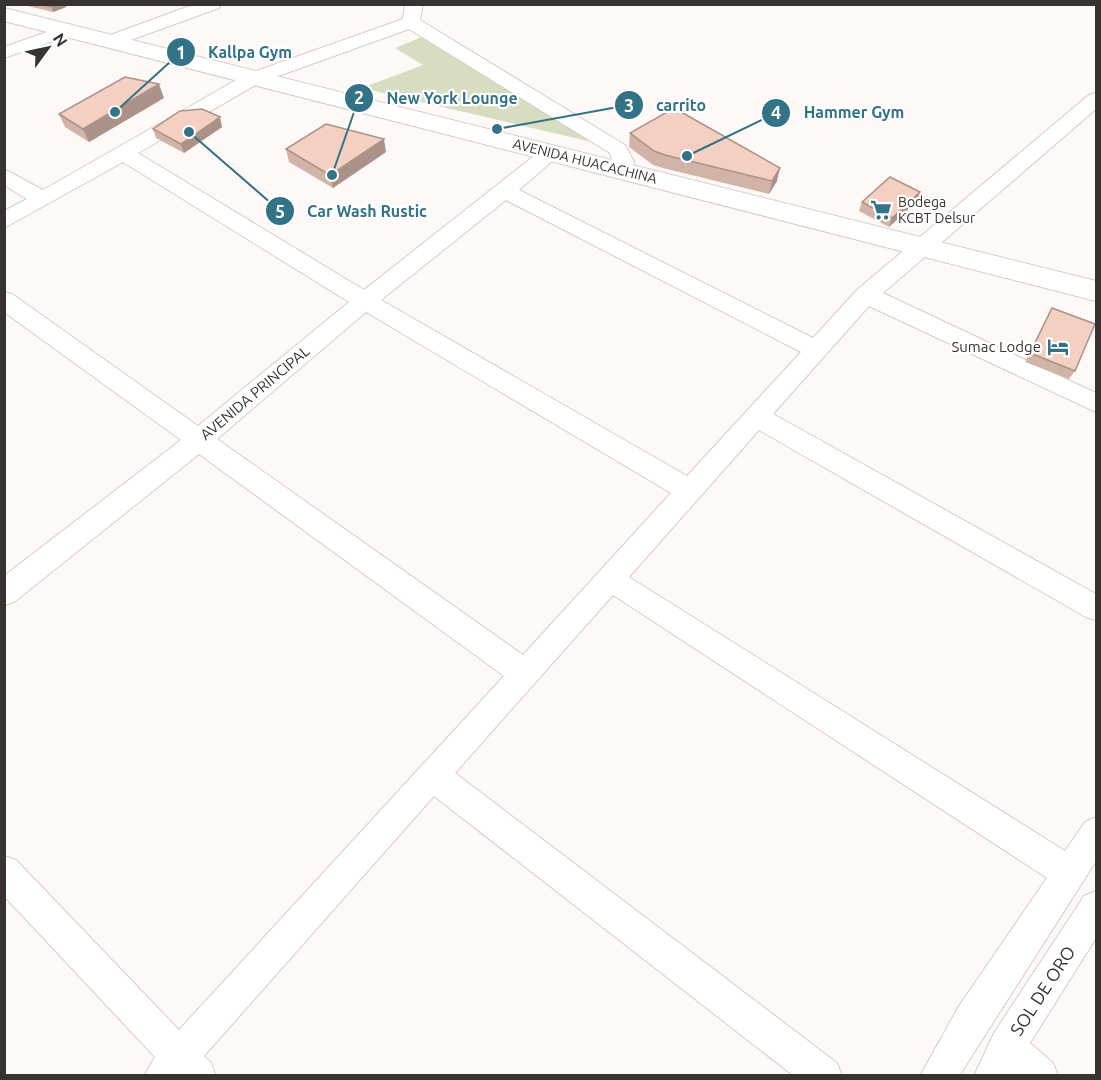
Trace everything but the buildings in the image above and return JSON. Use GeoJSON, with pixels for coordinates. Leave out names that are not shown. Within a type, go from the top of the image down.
{"type":"FeatureCollection","features":[{"type":"Feature","properties":{"kind":"main road","name":"AVENIDA HUACACHINA"},"geometry":{"type":"LineString","coordinates":[[4,14],[70,29],[252,79],[551,152],[920,248],[1096,291]]}},
{"type":"Feature","properties":{"kind":"street"},"geometry":{"type":"LineString","coordinates":[[111,41],[213,4]]}},
{"type":"Feature","properties":{"kind":"street"},"geometry":{"type":"LineString","coordinates":[[4,221],[252,79],[412,13],[618,149],[624,162],[624,171]]}},
{"type":"Feature","properties":{"kind":"street"},"geometry":{"type":"LineString","coordinates":[[4,53],[70,29]]}},
{"type":"Feature","properties":{"kind":"street"},"geometry":{"type":"LineString","coordinates":[[4,872],[180,1069],[433,776],[867,295],[1096,99]]}},
{"type":"Feature","properties":{"kind":"street","name":"AVENIDA PRINCIPAL"},"geometry":{"type":"LineString","coordinates":[[4,592],[199,440],[365,301],[551,152]]}},
{"type":"Feature","properties":{"kind":"street"},"geometry":{"type":"LineString","coordinates":[[123,153],[365,301],[690,491]]}},
{"type":"Feature","properties":{"kind":"street"},"geometry":{"type":"LineString","coordinates":[[4,176],[43,199]]}},
{"type":"Feature","properties":{"kind":"street"},"geometry":{"type":"LineString","coordinates":[[504,191],[817,350]]}},
{"type":"Feature","properties":{"kind":"street"},"geometry":{"type":"LineString","coordinates":[[867,295],[1096,403]]}},
{"type":"Feature","properties":{"kind":"street"},"geometry":{"type":"LineString","coordinates":[[4,300],[525,675]]}},
{"type":"Feature","properties":{"kind":"street"},"geometry":{"type":"LineString","coordinates":[[757,417],[1096,608]]}},
{"type":"Feature","properties":{"kind":"street"},"geometry":{"type":"LineString","coordinates":[[610,579],[1068,873]]}},
{"type":"Feature","properties":{"kind":"street"},"geometry":{"type":"LineString","coordinates":[[433,776],[824,1076]]}},
{"type":"Feature","properties":{"kind":"street"},"geometry":{"type":"LineString","coordinates":[[938,1076],[1096,833]]}},
{"type":"Feature","properties":{"kind":"street","name":"SOL DE ORO"},"geometry":{"type":"LineString","coordinates":[[999,1061],[1096,908]]}},
{"type":"Feature","properties":{"kind":"street"},"geometry":{"type":"LineString","coordinates":[[999,1061],[1040,1076]]}},
{"type":"Feature","properties":{"kind":"green space"},"geometry":{"type":"Polygon","coordinates":[[[422,37],[592,142],[362,88],[423,65],[395,48],[422,37]]]}},
{"type":"Feature","properties":{"kind":"place","name":"Kallpa Gym"},"geometry":{"type":"Point","coordinates":[115,112]}},
{"type":"Feature","properties":{"kind":"place","name":"carrito"},"geometry":{"type":"Point","coordinates":[497,129]}},
{"type":"Feature","properties":{"kind":"place","name":"Car Wash Rustic"},"geometry":{"type":"Point","coordinates":[189,132]}},
{"type":"Feature","properties":{"kind":"place","name":"Hammer Gym"},"geometry":{"type":"Point","coordinates":[687,156]}},
{"type":"Feature","properties":{"kind":"place","name":"New York Lounge"},"geometry":{"type":"Point","coordinates":[332,175]}},
{"type":"Feature","properties":{"kind":"place","name":"Bodega KCBT Delsur"},"geometry":{"type":"Point","coordinates":[881,210]}},
{"type":"Feature","properties":{"kind":"place","name":"Sumac Lodge"},"geometry":{"type":"Point","coordinates":[1058,347]}}]}
